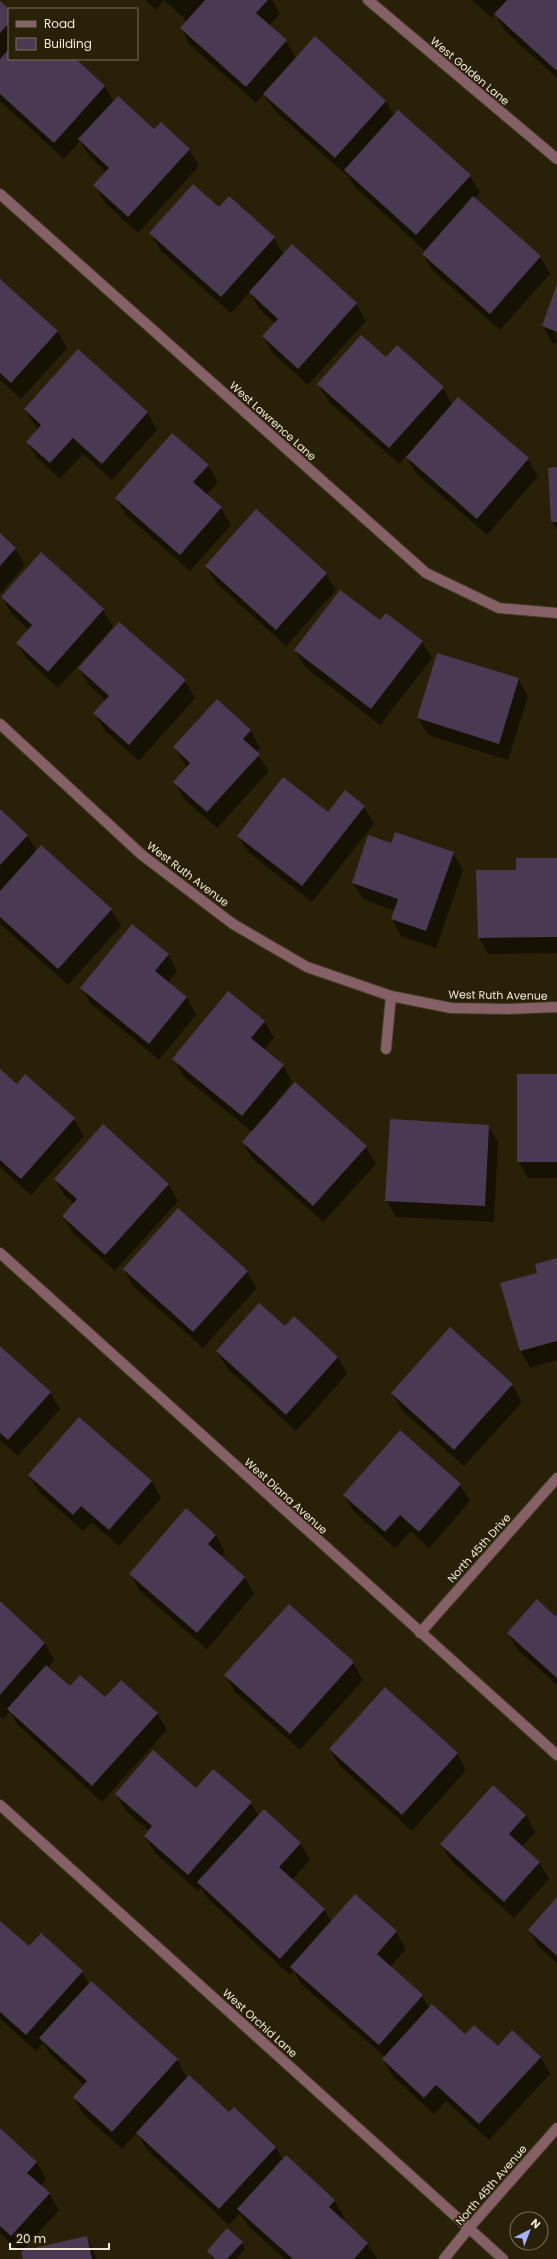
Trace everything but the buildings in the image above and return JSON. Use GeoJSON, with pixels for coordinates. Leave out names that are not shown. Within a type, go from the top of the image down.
{"type":"FeatureCollection","features":[{"type":"Feature","properties":{"kind":"street","name":"West Golden Lane"},"geometry":{"type":"LineString","coordinates":[[368,0],[557,160]]}},
{"type":"Feature","properties":{"kind":"street","name":"West Lawrence Lane"},"geometry":{"type":"LineString","coordinates":[[0,194],[426,573],[499,608],[557,613]]}},
{"type":"Feature","properties":{"kind":"street","name":"West Ruth Avenue"},"geometry":{"type":"LineString","coordinates":[[0,724],[142,855],[233,924],[307,967],[391,996],[450,1008],[507,1009],[557,1007]]}},
{"type":"Feature","properties":{"kind":"street"},"geometry":{"type":"LineString","coordinates":[[386,1049],[391,996]]}},
{"type":"Feature","properties":{"kind":"street","name":"West Diana Avenue"},"geometry":{"type":"LineString","coordinates":[[0,1253],[557,1755]]}},
{"type":"Feature","properties":{"kind":"street","name":"North 45th Drive"},"geometry":{"type":"LineString","coordinates":[[420,1633],[557,1478]]}},
{"type":"Feature","properties":{"kind":"street","name":"West Orchid Lane"},"geometry":{"type":"LineString","coordinates":[[0,1804],[503,2259]]}},
{"type":"Feature","properties":{"kind":"street","name":"North 45th Avenue"},"geometry":{"type":"LineString","coordinates":[[444,2259],[469,2228],[557,2128]]}}]}
